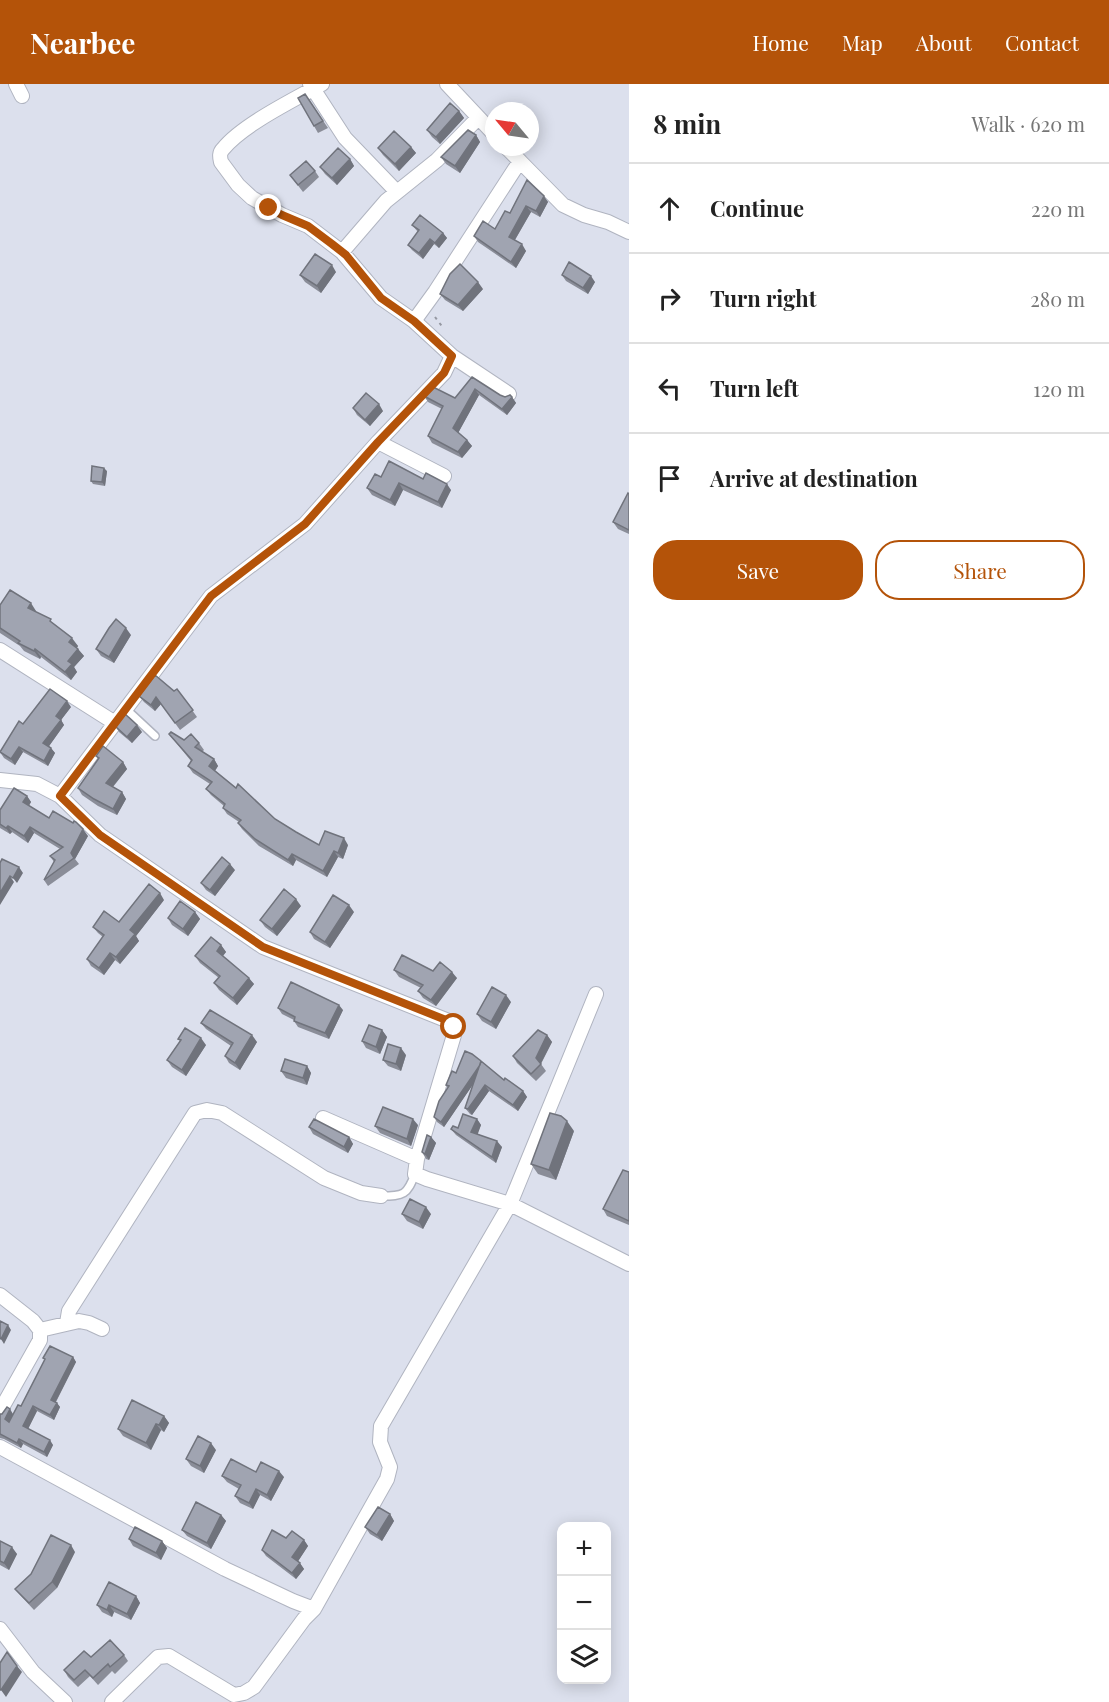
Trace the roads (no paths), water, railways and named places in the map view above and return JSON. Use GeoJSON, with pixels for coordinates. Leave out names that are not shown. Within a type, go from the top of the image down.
{"type":"FeatureCollection","features":[{"type":"Feature","properties":{"kind":"street"},"geometry":{"type":"LineString","coordinates":[[447,84],[485,125]]}},
{"type":"Feature","properties":{"kind":"street"},"geometry":{"type":"LineString","coordinates":[[397,192],[345,138],[315,86],[242,132],[223,148],[220,154],[221,162],[238,185],[252,198],[308,226],[342,252],[381,298],[414,321],[452,356],[509,394]]}},
{"type":"Feature","properties":{"kind":"street"},"geometry":{"type":"LineString","coordinates":[[342,252],[379,209],[437,160],[478,118]]}},
{"type":"Feature","properties":{"kind":"street"},"geometry":{"type":"LineString","coordinates":[[515,156],[563,205],[629,232]]}},
{"type":"Feature","properties":{"kind":"street"},"geometry":{"type":"LineString","coordinates":[[414,321],[520,161]]}},
{"type":"Feature","properties":{"kind":"street"},"geometry":{"type":"LineString","coordinates":[[60,796],[211,596],[305,524],[378,442],[444,373],[452,356]]}},
{"type":"Feature","properties":{"kind":"street"},"geometry":{"type":"LineString","coordinates":[[378,442],[444,476]]}},
{"type":"Feature","properties":{"kind":"street"},"geometry":{"type":"LineString","coordinates":[[0,650],[115,723]]}},
{"type":"Feature","properties":{"kind":"street"},"geometry":{"type":"LineString","coordinates":[[0,780],[37,784],[60,796],[100,835],[263,947],[451,1022],[454,1035],[417,1159],[415,1174],[510,1204],[629,1264]]}},
{"type":"Feature","properties":{"kind":"street"},"geometry":{"type":"LineString","coordinates":[[112,1702],[158,1657],[169,1656],[234,1695],[244,1693],[254,1687],[304,1619],[314,1609],[387,1479],[390,1467],[380,1442],[381,1426],[510,1204],[596,994]]}},
{"type":"Feature","properties":{"kind":"street"},"geometry":{"type":"LineString","coordinates":[[67,1323],[69,1311],[195,1113],[207,1110],[222,1113],[324,1178],[361,1193],[381,1196]]}},
{"type":"Feature","properties":{"kind":"street"},"geometry":{"type":"LineString","coordinates":[[323,1118],[417,1159]]}},
{"type":"Feature","properties":{"kind":"street"},"geometry":{"type":"LineString","coordinates":[[0,1295],[33,1321],[40,1330],[40,1340],[0,1411]]}},
{"type":"Feature","properties":{"kind":"street"},"geometry":{"type":"LineString","coordinates":[[40,1330],[67,1323],[84,1322],[102,1329]]}},
{"type":"Feature","properties":{"kind":"street"},"geometry":{"type":"LineString","coordinates":[[0,1447],[225,1569],[314,1609]]}},
{"type":"Feature","properties":{"kind":"street"},"geometry":{"type":"LineString","coordinates":[[0,1629],[33,1672],[65,1702]]}},
{"type":"Feature","properties":{"kind":"lane"},"geometry":{"type":"LineString","coordinates":[[126,710],[155,736]]}},
{"type":"Feature","properties":{"kind":"lane"},"geometry":{"type":"LineString","coordinates":[[381,1196],[398,1196],[410,1188],[415,1174]]}}]}
